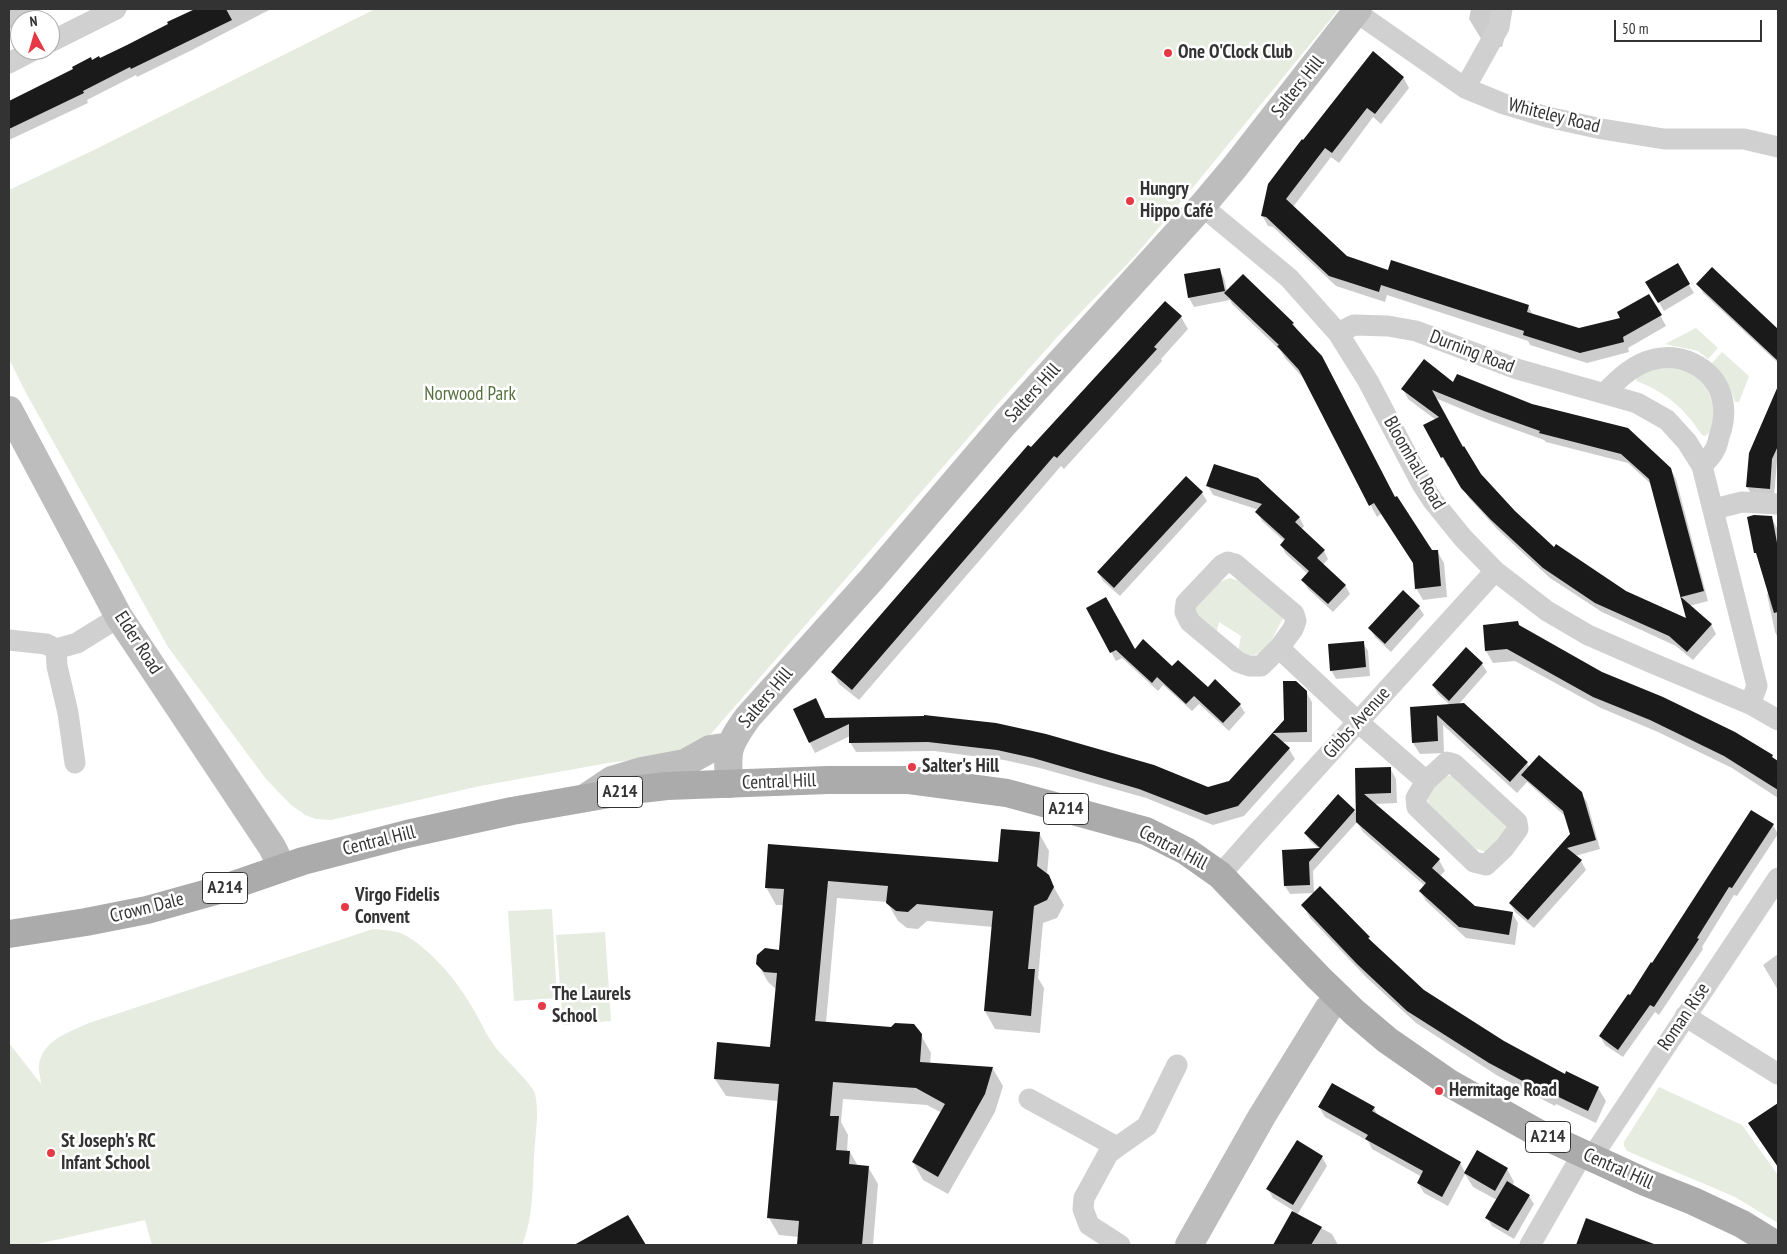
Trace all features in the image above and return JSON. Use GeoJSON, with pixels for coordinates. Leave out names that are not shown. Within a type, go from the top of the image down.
{"type":"FeatureCollection","features":[{"type":"Feature","properties":{"kind":"main road","name":"Central Hill"},"geometry":{"type":"LineString","coordinates":[[282,867],[407,834],[588,796],[658,787],[828,780],[909,780],[1007,794],[1146,831],[1186,851],[1220,875],[1340,998],[1387,1040],[1449,1084],[1536,1132],[1742,1224],[1776,1245]]}},
{"type":"Feature","properties":{"kind":"main road","name":"Crown Dale"},"geometry":{"type":"LineString","coordinates":[[9,934],[147,910],[219,890],[282,867]]}},
{"type":"Feature","properties":{"kind":"street"},"geometry":{"type":"LineString","coordinates":[[60,37],[116,9]]}},
{"type":"Feature","properties":{"kind":"street"},"geometry":{"type":"LineString","coordinates":[[1465,88],[1499,27],[1502,9]]}},
{"type":"Feature","properties":{"kind":"street","name":"Whiteley Road"},"geometry":{"type":"LineString","coordinates":[[1357,10],[1465,88],[1504,104],[1547,117],[1602,129],[1664,139],[1744,139],[1778,147]]}},
{"type":"Feature","properties":{"kind":"street","name":"Salters Hill"},"geometry":{"type":"LineString","coordinates":[[729,784],[728,757],[730,746],[748,717],[871,580],[1005,423],[1202,206],[1240,161],[1357,10]]}},
{"type":"Feature","properties":{"kind":"street","name":"Bloomhall Road"},"geometry":{"type":"LineString","coordinates":[[1202,206],[1289,278],[1338,333],[1368,381],[1422,484],[1433,501],[1463,538],[1495,571],[1547,611],[1588,635],[1652,664],[1750,704],[1778,720]]}},
{"type":"Feature","properties":{"kind":"street","name":"Durning Road"},"geometry":{"type":"LineString","coordinates":[[1338,333],[1354,325],[1388,326],[1416,331],[1517,369],[1637,403],[1667,420],[1687,442],[1702,466],[1757,686],[1750,704]]}},
{"type":"Feature","properties":{"kind":"street"},"geometry":{"type":"LineString","coordinates":[[1605,393],[1620,377],[1655,358],[1673,357],[1686,360],[1703,368],[1715,380],[1724,408],[1723,427],[1715,451],[1702,466]]}},
{"type":"Feature","properties":{"kind":"street","name":"Elder Road"},"geometry":{"type":"LineString","coordinates":[[9,410],[120,617],[272,847],[282,867]]}},
{"type":"Feature","properties":{"kind":"street"},"geometry":{"type":"LineString","coordinates":[[1714,509],[1742,502],[1778,504]]}},
{"type":"Feature","properties":{"kind":"street"},"geometry":{"type":"LineString","coordinates":[[1228,562],[1235,564],[1294,614],[1296,621],[1293,629],[1279,648],[1261,666],[1249,666],[1238,662],[1190,622],[1185,612],[1186,603],[1222,565],[1228,562]]}},
{"type":"Feature","properties":{"kind":"street","name":"Gibbs Avenue"},"geometry":{"type":"LineString","coordinates":[[1220,875],[1495,571]]}},
{"type":"Feature","properties":{"kind":"street"},"geometry":{"type":"LineString","coordinates":[[9,640],[46,644],[56,649],[77,644],[120,617]]}},
{"type":"Feature","properties":{"kind":"street"},"geometry":{"type":"LineString","coordinates":[[1279,648],[1358,722],[1426,781]]}},
{"type":"Feature","properties":{"kind":"street"},"geometry":{"type":"LineString","coordinates":[[56,649],[57,666],[68,713],[74,763]]}},
{"type":"Feature","properties":{"kind":"street"},"geometry":{"type":"LineString","coordinates":[[588,796],[612,780],[642,771],[685,764],[710,749],[730,746]]}},
{"type":"Feature","properties":{"kind":"street"},"geometry":{"type":"LineString","coordinates":[[1446,762],[1454,764],[1517,822],[1518,829],[1504,848],[1486,865],[1474,862],[1418,807],[1416,798],[1426,781],[1446,762]]}},
{"type":"Feature","properties":{"kind":"street","name":"Roman Rise"},"geometry":{"type":"LineString","coordinates":[[1530,1245],[1587,1155],[1776,887]]}},
{"type":"Feature","properties":{"kind":"street"},"geometry":{"type":"LineString","coordinates":[[1189,1245],[1262,1116],[1328,1009],[1340,998]]}},
{"type":"Feature","properties":{"kind":"street"},"geometry":{"type":"LineString","coordinates":[[1685,1016],[1778,1074]]}},
{"type":"Feature","properties":{"kind":"street"},"geometry":{"type":"LineString","coordinates":[[1120,1245],[1089,1225],[1083,1209],[1084,1198],[1108,1154],[1147,1126],[1177,1065]]}},
{"type":"Feature","properties":{"kind":"street"},"geometry":{"type":"LineString","coordinates":[[1029,1099],[1118,1147]]}},
{"type":"Feature","properties":{"kind":"green space","name":"Norwood Park"},"geometry":{"type":"Polygon","coordinates":[[[375,9],[1339,9],[1134,257],[1060,334],[995,407],[710,735],[678,754],[608,763],[480,786],[331,820],[316,819],[305,815],[290,804],[266,779],[168,647],[26,393],[9,359],[9,190],[94,150],[375,9]]]}},
{"type":"Feature","properties":{"kind":"green space"},"geometry":{"type":"Polygon","coordinates":[[[1696,328],[1718,348],[1708,359],[1698,351],[1665,344],[1696,328]]]}},
{"type":"Feature","properties":{"kind":"green space"},"geometry":{"type":"Polygon","coordinates":[[[1722,352],[1749,376],[1739,402],[1735,402],[1726,381],[1712,363],[1722,352]]]}},
{"type":"Feature","properties":{"kind":"green space"},"geometry":{"type":"Polygon","coordinates":[[[1669,365],[1695,375],[1706,387],[1715,414],[1711,430],[1705,436],[1702,435],[1689,417],[1674,402],[1647,385],[1636,381],[1639,374],[1669,365]]]}},
{"type":"Feature","properties":{"kind":"green space"},"geometry":{"type":"Polygon","coordinates":[[[1230,578],[1246,583],[1283,614],[1283,619],[1271,641],[1261,652],[1255,655],[1238,652],[1241,636],[1219,622],[1216,635],[1204,627],[1192,604],[1217,583],[1230,578]]]}},
{"type":"Feature","properties":{"kind":"green space"},"geometry":{"type":"Polygon","coordinates":[[[1454,775],[1508,827],[1487,852],[1476,849],[1430,809],[1427,799],[1428,792],[1447,776],[1454,775]]]}},
{"type":"Feature","properties":{"kind":"green space"},"geometry":{"type":"Polygon","coordinates":[[[552,909],[557,998],[514,1001],[508,911],[552,909]]]}},
{"type":"Feature","properties":{"kind":"green space"},"geometry":{"type":"Polygon","coordinates":[[[373,929],[403,934],[422,947],[440,964],[463,992],[496,1048],[524,1078],[535,1094],[537,1113],[531,1208],[522,1245],[152,1245],[145,1220],[33,1245],[9,1245],[9,1043],[41,1084],[39,1065],[45,1049],[58,1038],[74,1030],[89,1023],[373,929]]]}},
{"type":"Feature","properties":{"kind":"green space"},"geometry":{"type":"Polygon","coordinates":[[[605,932],[611,1021],[563,1025],[556,935],[605,932]]]}},
{"type":"Feature","properties":{"kind":"green space"},"geometry":{"type":"Polygon","coordinates":[[[1659,1087],[1742,1125],[1778,1175],[1778,1223],[1735,1197],[1627,1151],[1624,1142],[1659,1087]]]}},
{"type":"Feature","properties":{"kind":"building"},"geometry":{"type":"Polygon","coordinates":[[[195,9],[226,9],[232,20],[131,69],[130,67],[83,91],[84,93],[9,129],[9,101],[73,69],[72,67],[91,57],[92,60],[99,56],[100,58],[195,9]]]}},
{"type":"Feature","properties":{"kind":"building"},"geometry":{"type":"Polygon","coordinates":[[[1373,51],[1404,77],[1375,114],[1367,108],[1332,153],[1325,148],[1286,199],[1347,256],[1388,270],[1391,260],[1529,305],[1527,312],[1579,328],[1620,318],[1617,312],[1649,294],[1662,315],[1623,337],[1624,342],[1580,353],[1523,335],[1524,331],[1381,285],[1379,292],[1329,276],[1266,217],[1261,216],[1268,184],[1373,51]]]}},
{"type":"Feature","properties":{"kind":"building"},"geometry":{"type":"Polygon","coordinates":[[[1678,263],[1690,284],[1658,303],[1645,282],[1678,263]]]}},
{"type":"Feature","properties":{"kind":"building"},"geometry":{"type":"Polygon","coordinates":[[[1712,267],[1778,329],[1778,361],[1696,284],[1712,267]]]}},
{"type":"Feature","properties":{"kind":"building"},"geometry":{"type":"Polygon","coordinates":[[[1220,268],[1225,291],[1188,298],[1184,274],[1220,268]]]}},
{"type":"Feature","properties":{"kind":"building"},"geometry":{"type":"Polygon","coordinates":[[[1243,274],[1294,323],[1292,324],[1322,356],[1395,497],[1397,496],[1432,550],[1438,550],[1441,586],[1415,589],[1413,563],[1374,503],[1369,506],[1299,370],[1277,346],[1279,345],[1224,293],[1243,274]]]}},
{"type":"Feature","properties":{"kind":"building"},"geometry":{"type":"Polygon","coordinates":[[[1165,301],[1182,316],[1154,347],[1157,349],[1057,458],[1054,456],[852,690],[831,672],[1028,445],[1031,447],[1165,301]]]}},
{"type":"Feature","properties":{"kind":"building"},"geometry":{"type":"Polygon","coordinates":[[[1424,359],[1453,382],[1457,374],[1532,404],[1628,428],[1671,468],[1704,591],[1681,597],[1712,624],[1687,652],[1669,636],[1595,603],[1543,568],[1490,519],[1461,488],[1443,457],[1441,458],[1423,425],[1439,417],[1401,389],[1424,359]],[[1432,390],[1463,447],[1481,474],[1515,511],[1554,547],[1556,544],[1626,591],[1686,618],[1649,479],[1621,454],[1539,433],[1540,431],[1432,390]]]}},
{"type":"Feature","properties":{"kind":"building"},"geometry":{"type":"Polygon","coordinates":[[[1778,386],[1778,446],[1772,459],[1770,489],[1746,487],[1749,453],[1778,386]]]}},
{"type":"Feature","properties":{"kind":"building"},"geometry":{"type":"Polygon","coordinates":[[[1214,464],[1258,478],[1300,517],[1295,522],[1325,550],[1317,558],[1346,585],[1328,604],[1301,580],[1309,571],[1280,545],[1285,539],[1255,512],[1262,504],[1206,486],[1214,464]]]}},
{"type":"Feature","properties":{"kind":"building"},"geometry":{"type":"Polygon","coordinates":[[[1186,476],[1203,492],[1114,588],[1097,572],[1186,476]]]}},
{"type":"Feature","properties":{"kind":"building"},"geometry":{"type":"Polygon","coordinates":[[[1754,515],[1772,516],[1778,548],[1778,612],[1774,613],[1756,553],[1754,553],[1747,517],[1754,515]]]}},
{"type":"Feature","properties":{"kind":"building"},"geometry":{"type":"Polygon","coordinates":[[[1403,590],[1420,606],[1385,644],[1368,628],[1403,590]]]}},
{"type":"Feature","properties":{"kind":"building"},"geometry":{"type":"Polygon","coordinates":[[[1106,597],[1135,649],[1143,639],[1172,666],[1178,660],[1208,687],[1215,679],[1241,704],[1223,723],[1194,696],[1186,704],[1157,677],[1152,683],[1116,650],[1110,653],[1086,608],[1106,597]]]}},
{"type":"Feature","properties":{"kind":"building"},"geometry":{"type":"Polygon","coordinates":[[[1518,621],[1519,625],[1602,672],[1663,697],[1735,732],[1773,755],[1772,757],[1778,761],[1778,790],[1724,756],[1650,720],[1593,697],[1507,649],[1485,651],[1483,625],[1518,621]]]}},
{"type":"Feature","properties":{"kind":"building"},"geometry":{"type":"Polygon","coordinates":[[[1364,641],[1366,667],[1330,671],[1328,644],[1364,641]]]}},
{"type":"Feature","properties":{"kind":"building"},"geometry":{"type":"Polygon","coordinates":[[[1466,647],[1483,663],[1449,701],[1432,685],[1466,647]]]}},
{"type":"Feature","properties":{"kind":"building"},"geometry":{"type":"Polygon","coordinates":[[[1283,681],[1296,681],[1307,691],[1307,732],[1273,733],[1290,748],[1238,806],[1206,815],[1139,789],[1033,758],[997,750],[928,742],[849,743],[849,724],[809,743],[793,709],[816,698],[825,718],[924,715],[996,723],[1046,734],[1154,765],[1208,787],[1229,781],[1284,720],[1283,681]]]}},
{"type":"Feature","properties":{"kind":"building"},"geometry":{"type":"Polygon","coordinates":[[[1464,703],[1528,762],[1510,782],[1437,715],[1438,741],[1412,743],[1410,707],[1464,703]]]}},
{"type":"Feature","properties":{"kind":"building"},"geometry":{"type":"Polygon","coordinates":[[[1539,755],[1582,792],[1596,840],[1567,848],[1582,860],[1528,920],[1509,903],[1570,834],[1563,811],[1521,775],[1539,755]]]}},
{"type":"Feature","properties":{"kind":"building"},"geometry":{"type":"Polygon","coordinates":[[[1391,767],[1391,793],[1364,794],[1440,859],[1432,868],[1475,906],[1513,912],[1509,935],[1459,927],[1419,891],[1426,883],[1356,822],[1355,768],[1391,767]]]}},
{"type":"Feature","properties":{"kind":"building"},"geometry":{"type":"Polygon","coordinates":[[[1338,794],[1355,810],[1309,862],[1310,885],[1284,886],[1282,850],[1320,848],[1304,833],[1338,794]]]}},
{"type":"Feature","properties":{"kind":"building"},"geometry":{"type":"Polygon","coordinates":[[[1751,810],[1774,824],[1732,888],[1729,887],[1697,938],[1699,939],[1654,1007],[1650,1005],[1618,1050],[1599,1036],[1652,963],[1751,810]]]}},
{"type":"Feature","properties":{"kind":"building"},"geometry":{"type":"Polygon","coordinates":[[[1001,829],[1040,832],[1037,866],[1049,875],[1054,887],[1047,900],[1034,906],[1028,969],[1035,969],[1031,1016],[984,1011],[993,911],[917,904],[908,912],[896,911],[886,903],[888,886],[828,881],[815,1021],[891,1027],[895,1023],[914,1024],[922,1034],[920,1062],[993,1067],[985,1094],[938,1177],[912,1162],[945,1104],[916,1088],[833,1082],[830,1116],[839,1116],[836,1150],[850,1151],[849,1164],[869,1166],[862,1245],[797,1245],[799,1221],[767,1218],[779,1084],[714,1079],[717,1042],[770,1047],[777,973],[764,972],[756,964],[757,955],[765,948],[779,950],[784,889],[765,888],[768,844],[998,862],[1001,829]]]}},
{"type":"Feature","properties":{"kind":"building"},"geometry":{"type":"Polygon","coordinates":[[[1320,886],[1370,937],[1368,938],[1424,990],[1504,1041],[1565,1074],[1566,1071],[1599,1087],[1588,1111],[1548,1092],[1547,1094],[1489,1063],[1407,1011],[1357,964],[1301,905],[1320,886]]]}},
{"type":"Feature","properties":{"kind":"building"},"geometry":{"type":"Polygon","coordinates":[[[1332,1083],[1375,1107],[1372,1111],[1461,1162],[1442,1197],[1417,1183],[1423,1171],[1365,1139],[1368,1135],[1318,1107],[1332,1083]]]}},
{"type":"Feature","properties":{"kind":"building"},"geometry":{"type":"Polygon","coordinates":[[[1778,1103],[1778,1167],[1748,1123],[1778,1103]]]}},
{"type":"Feature","properties":{"kind":"building"},"geometry":{"type":"Polygon","coordinates":[[[1297,1140],[1323,1156],[1293,1205],[1266,1189],[1297,1140]]]}},
{"type":"Feature","properties":{"kind":"building"},"geometry":{"type":"Polygon","coordinates":[[[1477,1150],[1508,1168],[1495,1191],[1464,1173],[1477,1150]]]}},
{"type":"Feature","properties":{"kind":"building"},"geometry":{"type":"Polygon","coordinates":[[[1507,1181],[1530,1195],[1508,1231],[1485,1218],[1507,1181]]]}},
{"type":"Feature","properties":{"kind":"building"},"geometry":{"type":"Polygon","coordinates":[[[1292,1211],[1322,1227],[1311,1245],[1273,1245],[1292,1211]]]}},
{"type":"Feature","properties":{"kind":"building"},"geometry":{"type":"Polygon","coordinates":[[[628,1215],[646,1245],[574,1245],[628,1215]]]}},
{"type":"Feature","properties":{"kind":"building"},"geometry":{"type":"Polygon","coordinates":[[[1586,1218],[1654,1244],[1654,1245],[1576,1245],[1586,1218]]]}},
{"type":"Feature","properties":{"kind":"place","name":"One O'Clock Club"},"geometry":{"type":"Point","coordinates":[1168,53]}},
{"type":"Feature","properties":{"kind":"place","name":"Hungry Hippo Café"},"geometry":{"type":"Point","coordinates":[1130,201]}},
{"type":"Feature","properties":{"kind":"place","name":"Salter's Hill"},"geometry":{"type":"Point","coordinates":[912,767]}},
{"type":"Feature","properties":{"kind":"place","name":"Virgo Fidelis Convent"},"geometry":{"type":"Point","coordinates":[345,907]}},
{"type":"Feature","properties":{"kind":"place","name":"The Laurels School"},"geometry":{"type":"Point","coordinates":[542,1006]}},
{"type":"Feature","properties":{"kind":"place","name":"Hermitage Road"},"geometry":{"type":"Point","coordinates":[1439,1091]}},
{"type":"Feature","properties":{"kind":"place","name":"St Joseph's RC Infant School"},"geometry":{"type":"Point","coordinates":[51,1153]}}]}
